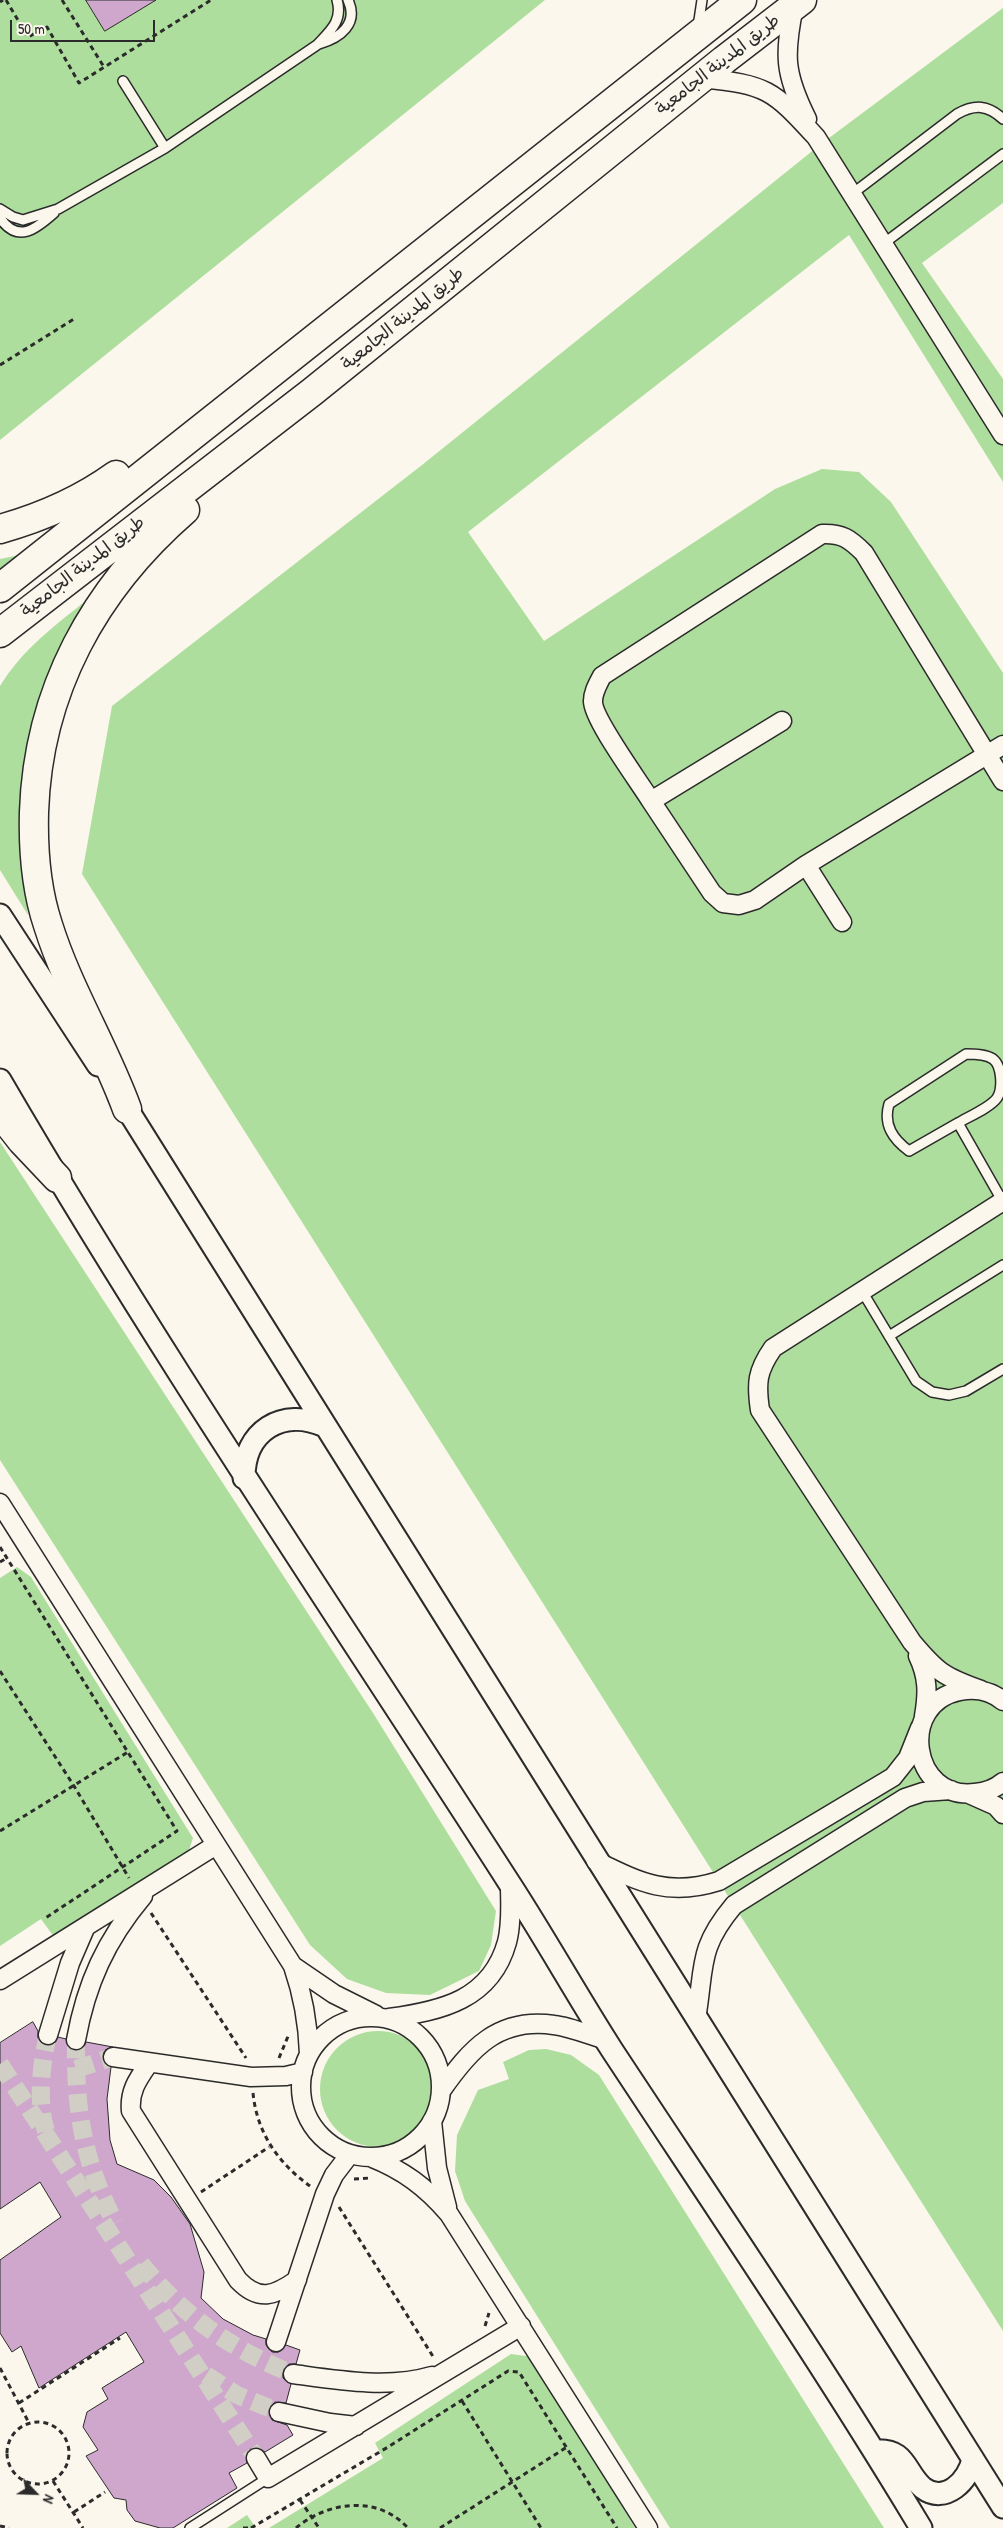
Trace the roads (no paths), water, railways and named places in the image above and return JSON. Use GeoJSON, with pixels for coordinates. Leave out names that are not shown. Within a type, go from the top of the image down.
{"type":"FeatureCollection","features":[{"type":"Feature","properties":{"kind":"main road","name":"طريق المدينة الجامعية"},"geometry":{"type":"LineString","coordinates":[[0,588],[742,0]]}},
{"type":"Feature","properties":{"kind":"main road","name":"طريق المدينة الجامعية"},"geometry":{"type":"LineString","coordinates":[[0,633],[274,421],[798,3]]}},
{"type":"Feature","properties":{"kind":"main road"},"geometry":{"type":"LineString","coordinates":[[0,529],[60,509],[89,495],[203,416],[257,386]]}},
{"type":"Feature","properties":{"kind":"main road"},"geometry":{"type":"LineString","coordinates":[[127,1109],[105,1054],[61,964],[47,922],[38,879],[34,834],[35,790],[41,745],[52,702],[68,660],[89,621],[114,584],[152,538],[217,482],[274,421]]}},
{"type":"Feature","properties":{"kind":"main road"},"geometry":{"type":"LineString","coordinates":[[0,1113],[57,1178]]}},
{"type":"Feature","properties":{"kind":"street"},"geometry":{"type":"LineString","coordinates":[[798,3],[787,47],[787,65],[790,81],[816,137],[1003,435]]}},
{"type":"Feature","properties":{"kind":"street"},"geometry":{"type":"LineString","coordinates":[[702,78],[741,82],[769,92],[782,100],[816,137]]}},
{"type":"Feature","properties":{"kind":"street"},"geometry":{"type":"LineString","coordinates":[[1003,746],[987,755],[806,865],[755,900],[739,905],[723,903],[712,893],[599,720],[592,703],[595,689],[602,676],[822,534],[838,533],[850,539],[864,553],[987,755],[1003,781]]}},
{"type":"Feature","properties":{"kind":"street"},"geometry":{"type":"LineString","coordinates":[[651,801],[782,721]]}},
{"type":"Feature","properties":{"kind":"street"},"geometry":{"type":"LineString","coordinates":[[806,865],[842,922]]}},
{"type":"Feature","properties":{"kind":"street"},"geometry":{"type":"LineString","coordinates":[[0,915],[127,1109],[1003,2507]]}},
{"type":"Feature","properties":{"kind":"street"},"geometry":{"type":"LineString","coordinates":[[0,1080],[57,1178],[244,1478],[510,1884],[606,2040],[874,2451],[921,2528]]}},
{"type":"Feature","properties":{"kind":"street"},"geometry":{"type":"LineString","coordinates":[[1003,1201],[773,1348],[763,1362],[757,1384],[760,1410],[912,1642],[934,1668],[952,1680],[997,1696],[1003,1702]]}},
{"type":"Feature","properties":{"kind":"street"},"geometry":{"type":"LineString","coordinates":[[244,1478],[247,1454],[259,1434],[268,1427],[279,1422],[302,1418],[324,1426]]}},
{"type":"Feature","properties":{"kind":"street"},"geometry":{"type":"LineString","coordinates":[[0,1503],[293,1966],[302,1994],[308,2023],[309,2054]]}},
{"type":"Feature","properties":{"kind":"street"},"geometry":{"type":"LineString","coordinates":[[912,1642],[926,1672],[928,1694],[918,1743],[924,1765],[938,1783],[951,1790],[969,1794],[996,1806],[1003,1814]]}},
{"type":"Feature","properties":{"kind":"street"},"geometry":{"type":"LineString","coordinates":[[596,1860],[650,1885],[695,1889],[719,1881],[893,1777],[908,1758],[922,1723],[942,1698],[967,1689],[981,1690]]}},
{"type":"Feature","properties":{"kind":"street"},"geometry":{"type":"LineString","coordinates":[[969,1794],[986,1792],[1003,1782]]}},
{"type":"Feature","properties":{"kind":"street"},"geometry":{"type":"LineString","coordinates":[[696,2019],[701,1970],[706,1946],[719,1922],[734,1905],[905,1798],[923,1792],[951,1790]]}},
{"type":"Feature","properties":{"kind":"street"},"geometry":{"type":"LineString","coordinates":[[0,1980],[86,1926],[144,1893],[216,1846]]}},
{"type":"Feature","properties":{"kind":"street"},"geometry":{"type":"LineString","coordinates":[[510,1884],[507,1941],[498,1962],[486,1981],[472,1994],[444,2008],[383,2017],[358,2017],[338,2024],[322,2037],[309,2054],[303,2072],[301,2089],[303,2106],[310,2122],[321,2136],[334,2147],[350,2154],[370,2157],[395,2167],[416,2180],[434,2196],[449,2214],[648,2528]]}},
{"type":"Feature","properties":{"kind":"street"},"geometry":{"type":"LineString","coordinates":[[76,2040],[82,2006],[94,1974],[109,1942],[144,1893]]}},
{"type":"Feature","properties":{"kind":"street"},"geometry":{"type":"LineString","coordinates":[[48,2035],[70,1963],[86,1926]]}},
{"type":"Feature","properties":{"kind":"street"},"geometry":{"type":"LineString","coordinates":[[293,1966],[334,1994],[383,2017],[406,2025],[421,2037],[433,2053],[440,2072],[441,2091],[438,2107],[432,2121],[416,2140],[402,2149],[395,2153],[370,2157]]}},
{"type":"Feature","properties":{"kind":"street"},"geometry":{"type":"LineString","coordinates":[[441,2091],[472,2051],[496,2032],[531,2024],[554,2025],[606,2040]]}},
{"type":"Feature","properties":{"kind":"street"},"geometry":{"type":"LineString","coordinates":[[113,2056],[149,2063],[251,2076],[286,2076],[303,2072]]}},
{"type":"Feature","properties":{"kind":"street"},"geometry":{"type":"LineString","coordinates":[[149,2063],[133,2087],[130,2099],[131,2111],[238,2280],[246,2288],[256,2293],[268,2295],[280,2292],[297,2280]]}},
{"type":"Feature","properties":{"kind":"street"},"geometry":{"type":"LineString","coordinates":[[432,2121],[437,2168],[449,2214]]}},
{"type":"Feature","properties":{"kind":"street"},"geometry":{"type":"LineString","coordinates":[[276,2342],[325,2194],[334,2175],[350,2154]]}},
{"type":"Feature","properties":{"kind":"street"},"geometry":{"type":"LineString","coordinates":[[256,2458],[268,2478],[521,2326]]}},
{"type":"Feature","properties":{"kind":"street"},"geometry":{"type":"LineString","coordinates":[[293,2374],[356,2381],[387,2381],[419,2380],[448,2371]]}},
{"type":"Feature","properties":{"kind":"street"},"geometry":{"type":"LineString","coordinates":[[280,2412],[330,2423],[356,2426]]}},
{"type":"Feature","properties":{"kind":"street"},"geometry":{"type":"LineString","coordinates":[[874,2451],[894,2453],[905,2462],[922,2487],[930,2492],[938,2493],[946,2492],[962,2483],[968,2476],[973,2459]]}},
{"type":"Feature","properties":{"kind":"lane"},"geometry":{"type":"LineString","coordinates":[[0,218],[12,230],[30,231],[58,209],[165,148],[316,45],[335,25],[338,18],[337,0]]}},
{"type":"Feature","properties":{"kind":"lane"},"geometry":{"type":"LineString","coordinates":[[316,45],[330,41],[345,32],[350,23],[352,13],[348,0]]}},
{"type":"Feature","properties":{"kind":"lane"},"geometry":{"type":"LineString","coordinates":[[696,36],[702,0]]}},
{"type":"Feature","properties":{"kind":"lane"},"geometry":{"type":"LineString","coordinates":[[122,81],[165,148]]}},
{"type":"Feature","properties":{"kind":"lane"},"geometry":{"type":"LineString","coordinates":[[852,194],[957,114],[969,107],[982,106],[994,111],[1003,119]]}},
{"type":"Feature","properties":{"kind":"lane"},"geometry":{"type":"LineString","coordinates":[[883,244],[1003,154]]}},
{"type":"Feature","properties":{"kind":"lane"},"geometry":{"type":"LineString","coordinates":[[0,209],[13,217],[23,220],[58,209]]}},
{"type":"Feature","properties":{"kind":"lane"},"geometry":{"type":"LineString","coordinates":[[966,1054],[979,1054],[993,1059],[1000,1071],[1002,1089],[997,1098],[958,1123],[909,1151],[894,1138],[888,1126],[886,1115],[889,1104],[966,1054]]}},
{"type":"Feature","properties":{"kind":"lane"},"geometry":{"type":"LineString","coordinates":[[958,1123],[1003,1201]]}},
{"type":"Feature","properties":{"kind":"lane"},"geometry":{"type":"LineString","coordinates":[[889,1336],[1003,1265]]}},
{"type":"Feature","properties":{"kind":"lane"},"geometry":{"type":"LineString","coordinates":[[862,1291],[916,1381],[932,1392],[948,1395],[966,1391],[1003,1369]]}},
{"type":"Feature","properties":{"kind":"lane"},"geometry":{"type":"LineString","coordinates":[[190,2528],[268,2478]]}},
{"type":"Feature","properties":{"kind":"tunnel"},"geometry":{"type":"LineString","coordinates":[[46,2131],[43,2120],[41,2083],[43,2058],[48,2035]]}},
{"type":"Feature","properties":{"kind":"tunnel"},"geometry":{"type":"LineString","coordinates":[[76,2040],[77,2090],[83,2134],[95,2178],[115,2223]]}},
{"type":"Feature","properties":{"kind":"tunnel"},"geometry":{"type":"LineString","coordinates":[[76,2069],[113,2057]]}},
{"type":"Feature","properties":{"kind":"tunnel"},"geometry":{"type":"LineString","coordinates":[[0,2064],[256,2458]]}},
{"type":"Feature","properties":{"kind":"tunnel"},"geometry":{"type":"LineString","coordinates":[[141,2264],[174,2300],[210,2329],[248,2353],[293,2374]]}},
{"type":"Feature","properties":{"kind":"tunnel"},"geometry":{"type":"LineString","coordinates":[[206,2375],[237,2395],[279,2412]]}}]}
